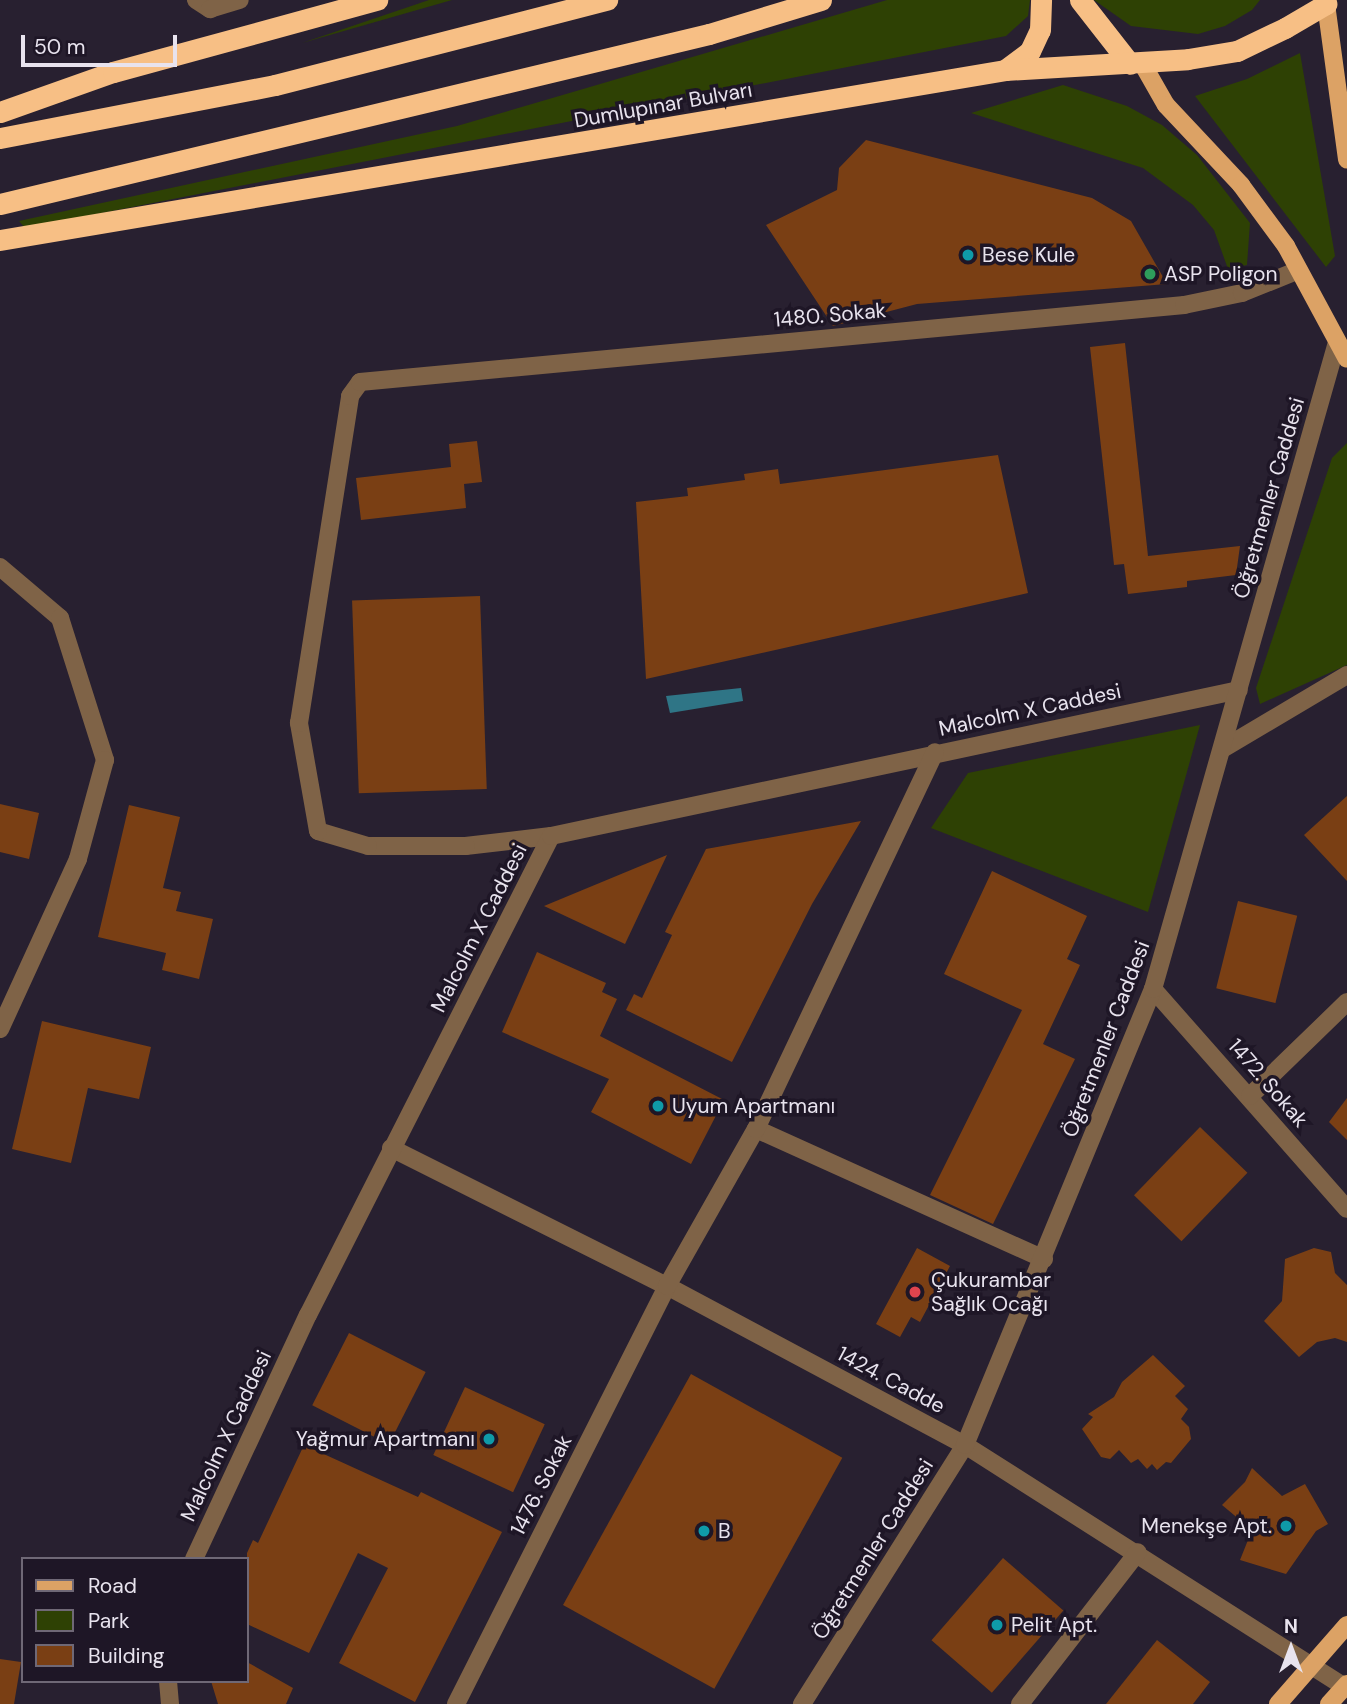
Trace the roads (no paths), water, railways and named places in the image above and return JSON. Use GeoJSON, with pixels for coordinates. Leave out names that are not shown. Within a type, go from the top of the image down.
{"type":"FeatureCollection","features":[{"type":"Feature","properties":{"kind":"highway"},"geometry":{"type":"LineString","coordinates":[[0,112],[113,72],[377,0]]}},
{"type":"Feature","properties":{"kind":"highway"},"geometry":{"type":"LineString","coordinates":[[0,138],[275,85],[607,0]]}},
{"type":"Feature","properties":{"kind":"highway"},"geometry":{"type":"LineString","coordinates":[[0,204],[291,138],[709,34],[821,0]]}},
{"type":"Feature","properties":{"kind":"highway"},"geometry":{"type":"LineString","coordinates":[[1005,70],[1030,51],[1040,30],[1041,0]]}},
{"type":"Feature","properties":{"kind":"highway"},"geometry":{"type":"LineString","coordinates":[[1080,0],[1136,63]]}},
{"type":"Feature","properties":{"kind":"highway","name":"Dumlupınar Bulvarı"},"geometry":{"type":"LineString","coordinates":[[0,240],[1005,70],[1136,63],[1237,51],[1325,2]]}},
{"type":"Feature","properties":{"kind":"main road"},"geometry":{"type":"LineString","coordinates":[[1325,2],[1347,160]]}},
{"type":"Feature","properties":{"kind":"main road"},"geometry":{"type":"LineString","coordinates":[[1136,63],[1166,105],[1241,186],[1299,270],[1347,359]]}},
{"type":"Feature","properties":{"kind":"main road"},"geometry":{"type":"LineString","coordinates":[[1278,1704],[1347,1625]]}},
{"type":"Feature","properties":{"kind":"main road"},"geometry":{"type":"LineString","coordinates":[[1329,1704],[1347,1686]]}},
{"type":"Feature","properties":{"kind":"street"},"geometry":{"type":"LineString","coordinates":[[196,0],[210,9],[240,0]]}},
{"type":"Feature","properties":{"kind":"street","name":"1480. Sokak"},"geometry":{"type":"LineString","coordinates":[[551,836],[466,846],[368,846],[318,831],[299,723],[350,396],[360,382],[1184,305],[1242,293],[1299,270]]}},
{"type":"Feature","properties":{"kind":"street","name":"Öğretmenler Caddesi"},"geometry":{"type":"LineString","coordinates":[[802,1704],[965,1445],[1044,1259],[1153,989],[1224,748],[1337,342]]}},
{"type":"Feature","properties":{"kind":"street"},"geometry":{"type":"LineString","coordinates":[[0,567],[60,618],[104,760],[78,859],[0,1029]]}},
{"type":"Feature","properties":{"kind":"street"},"geometry":{"type":"LineString","coordinates":[[1224,748],[1347,675]]}},
{"type":"Feature","properties":{"kind":"street","name":"Malcolm X Caddesi"},"geometry":{"type":"LineString","coordinates":[[195,1557],[391,1148],[551,836],[935,752],[1239,690]]}},
{"type":"Feature","properties":{"kind":"street","name":"1476. Sokak"},"geometry":{"type":"LineString","coordinates":[[456,1704],[667,1286],[756,1129],[935,752]]}},
{"type":"Feature","properties":{"kind":"street","name":"1472. Sokak"},"geometry":{"type":"LineString","coordinates":[[1153,989],[1347,1209]]}},
{"type":"Feature","properties":{"kind":"street"},"geometry":{"type":"LineString","coordinates":[[1250,1096],[1347,1002]]}},
{"type":"Feature","properties":{"kind":"street"},"geometry":{"type":"LineString","coordinates":[[756,1129],[1044,1259]]}},
{"type":"Feature","properties":{"kind":"street","name":"1424. Cadde"},"geometry":{"type":"LineString","coordinates":[[391,1148],[667,1286],[965,1445],[1347,1686]]}},
{"type":"Feature","properties":{"kind":"street"},"geometry":{"type":"LineString","coordinates":[[1020,1704],[1138,1552]]}},
{"type":"Feature","properties":{"kind":"street"},"geometry":{"type":"LineString","coordinates":[[168,1683],[170,1704]]}},
{"type":"Feature","properties":{"kind":"water"},"geometry":{"type":"Polygon","coordinates":[[[741,688],[743,701],[670,713],[666,696],[741,688]]]}},
{"type":"Feature","properties":{"kind":"place","name":"Bese Kule"},"geometry":{"type":"Point","coordinates":[968,255]}},
{"type":"Feature","properties":{"kind":"place","name":"ASP Poligon"},"geometry":{"type":"Point","coordinates":[1150,274]}},
{"type":"Feature","properties":{"kind":"place","name":"Uyum Apartmanı"},"geometry":{"type":"Point","coordinates":[658,1106]}},
{"type":"Feature","properties":{"kind":"place","name":"Çukurambar Sağlık Ocağı"},"geometry":{"type":"Point","coordinates":[915,1292]}},
{"type":"Feature","properties":{"kind":"place","name":"Yağmur Apartmanı"},"geometry":{"type":"Point","coordinates":[489,1439]}},
{"type":"Feature","properties":{"kind":"place","name":"Menekşe Apt."},"geometry":{"type":"Point","coordinates":[1286,1526]}},
{"type":"Feature","properties":{"kind":"place","name":"B"},"geometry":{"type":"Point","coordinates":[704,1531]}},
{"type":"Feature","properties":{"kind":"place","name":"Pelit Apt."},"geometry":{"type":"Point","coordinates":[997,1625]}}]}
